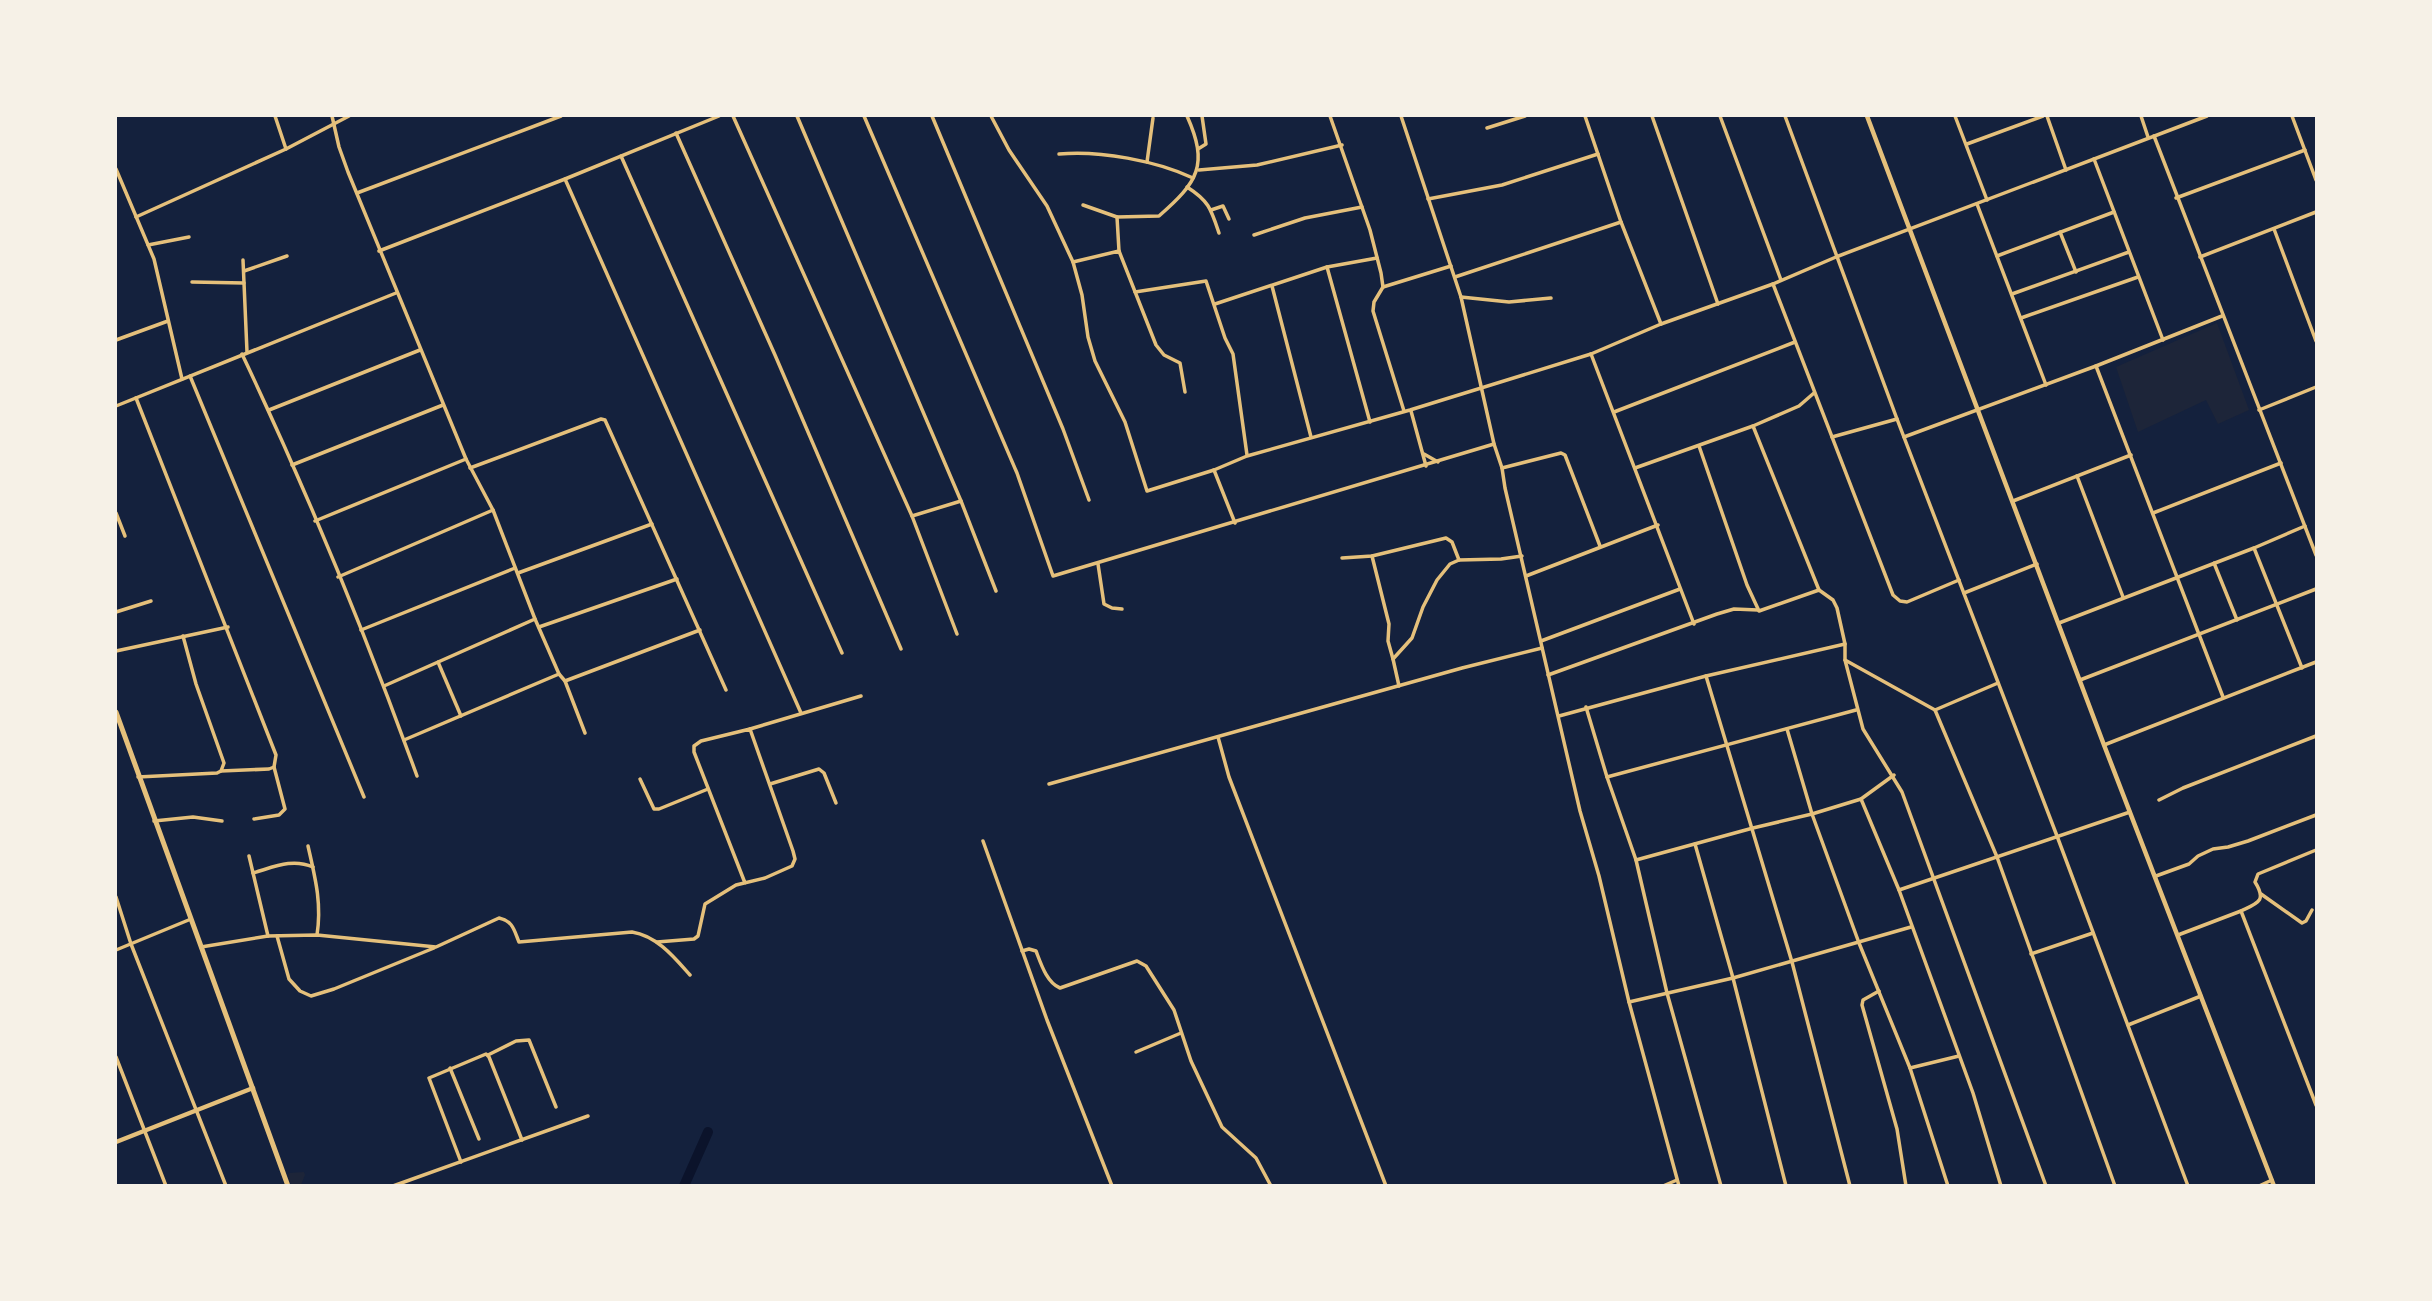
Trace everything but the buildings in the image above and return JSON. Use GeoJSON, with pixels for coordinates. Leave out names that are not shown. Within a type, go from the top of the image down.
{"type":"FeatureCollection","features":[{"type":"Feature","properties":{"kind":"main road"},"geometry":{"type":"LineString","coordinates":[[116,712],[288,1185]]}},
{"type":"Feature","properties":{"kind":"street"},"geometry":{"type":"LineString","coordinates":[[275,116],[286,149]]}},
{"type":"Feature","properties":{"kind":"street"},"geometry":{"type":"LineString","coordinates":[[332,116],[339,147],[396,293],[470,468],[493,510],[535,619],[559,674],[565,681],[585,733]]}},
{"type":"Feature","properties":{"kind":"street"},"geometry":{"type":"LineString","coordinates":[[136,217],[286,149],[349,116]]}},
{"type":"Feature","properties":{"kind":"street"},"geometry":{"type":"LineString","coordinates":[[356,194],[561,116]]}},
{"type":"Feature","properties":{"kind":"street"},"geometry":{"type":"LineString","coordinates":[[379,251],[719,116]]}},
{"type":"Feature","properties":{"kind":"street"},"geometry":{"type":"LineString","coordinates":[[733,116],[912,516],[957,634]]}},
{"type":"Feature","properties":{"kind":"street"},"geometry":{"type":"LineString","coordinates":[[797,116],[961,501],[996,591]]}},
{"type":"Feature","properties":{"kind":"street"},"geometry":{"type":"LineString","coordinates":[[873,116],[865,117],[1017,473],[1052,575],[1055,577],[1494,444]]}},
{"type":"Feature","properties":{"kind":"street"},"geometry":{"type":"LineString","coordinates":[[932,116],[1063,429],[1089,500]]}},
{"type":"Feature","properties":{"kind":"street"},"geometry":{"type":"LineString","coordinates":[[991,116],[1022,171],[1048,206],[1073,261],[1095,361],[1125,422],[1147,491],[1214,470],[1247,456],[1482,389],[1591,354],[1661,324],[1773,284],[1836,257],[2205,116]]}},
{"type":"Feature","properties":{"kind":"street"},"geometry":{"type":"LineString","coordinates":[[1083,205],[1117,217],[1157,218],[1174,204],[1198,171],[1198,149],[1187,116]]}},
{"type":"Feature","properties":{"kind":"street"},"geometry":{"type":"LineString","coordinates":[[1198,149],[1206,144],[1202,116]]}},
{"type":"Feature","properties":{"kind":"street"},"geometry":{"type":"LineString","coordinates":[[1330,116],[1342,145],[1377,258],[1382,287],[1374,302],[1373,311],[1404,411]]}},
{"type":"Feature","properties":{"kind":"street"},"geometry":{"type":"LineString","coordinates":[[1401,116],[1461,297],[1580,811],[1679,1185]]}},
{"type":"Feature","properties":{"kind":"street"},"geometry":{"type":"LineString","coordinates":[[1487,128],[1525,116]]}},
{"type":"Feature","properties":{"kind":"street"},"geometry":{"type":"LineString","coordinates":[[1585,116],[1621,222],[1661,324]]}},
{"type":"Feature","properties":{"kind":"street"},"geometry":{"type":"LineString","coordinates":[[1652,116],[1718,304]]}},
{"type":"Feature","properties":{"kind":"street"},"geometry":{"type":"LineString","coordinates":[[1720,116],[1781,280]]}},
{"type":"Feature","properties":{"kind":"street"},"geometry":{"type":"LineString","coordinates":[[1785,116],[2188,1185]]}},
{"type":"Feature","properties":{"kind":"street"},"geometry":{"type":"LineString","coordinates":[[1867,116],[2079,680],[2273,1183],[2259,1185]]}},
{"type":"Feature","properties":{"kind":"street"},"geometry":{"type":"LineString","coordinates":[[1955,116],[1987,200]]}},
{"type":"Feature","properties":{"kind":"street"},"geometry":{"type":"LineString","coordinates":[[1966,144],[2045,116],[2066,170]]}},
{"type":"Feature","properties":{"kind":"street"},"geometry":{"type":"LineString","coordinates":[[2141,116],[2200,257],[2316,555]]}},
{"type":"Feature","properties":{"kind":"street"},"geometry":{"type":"LineString","coordinates":[[2292,116],[2316,180]]}},
{"type":"Feature","properties":{"kind":"street"},"geometry":{"type":"LineString","coordinates":[[1147,162],[1153,118]]}},
{"type":"Feature","properties":{"kind":"street"},"geometry":{"type":"LineString","coordinates":[[676,133],[901,649]]}},
{"type":"Feature","properties":{"kind":"street"},"geometry":{"type":"LineString","coordinates":[[1198,171],[1257,164],[1342,145]]}},
{"type":"Feature","properties":{"kind":"street"},"geometry":{"type":"LineString","coordinates":[[2176,198],[2305,150]]}},
{"type":"Feature","properties":{"kind":"street"},"geometry":{"type":"LineString","coordinates":[[1059,154],[1078,153],[1147,162],[1172,168],[1194,178]]}},
{"type":"Feature","properties":{"kind":"street"},"geometry":{"type":"LineString","coordinates":[[1427,199],[1502,185],[1598,154]]}},
{"type":"Feature","properties":{"kind":"street"},"geometry":{"type":"LineString","coordinates":[[621,156],[842,653]]}},
{"type":"Feature","properties":{"kind":"street"},"geometry":{"type":"LineString","coordinates":[[2094,159],[2163,340]]}},
{"type":"Feature","properties":{"kind":"street"},"geometry":{"type":"LineString","coordinates":[[116,169],[157,270],[182,379]]}},
{"type":"Feature","properties":{"kind":"street"},"geometry":{"type":"LineString","coordinates":[[565,179],[801,713]]}},
{"type":"Feature","properties":{"kind":"street"},"geometry":{"type":"LineString","coordinates":[[1187,187],[1204,198],[1219,233]]}},
{"type":"Feature","properties":{"kind":"street"},"geometry":{"type":"LineString","coordinates":[[1977,204],[2046,385]]}},
{"type":"Feature","properties":{"kind":"street"},"geometry":{"type":"LineString","coordinates":[[1211,210],[1223,206],[1229,219]]}},
{"type":"Feature","properties":{"kind":"street"},"geometry":{"type":"LineString","coordinates":[[1254,235],[1305,218],[1362,207]]}},
{"type":"Feature","properties":{"kind":"street"},"geometry":{"type":"LineString","coordinates":[[1997,256],[2114,212]]}},
{"type":"Feature","properties":{"kind":"street"},"geometry":{"type":"LineString","coordinates":[[2200,257],[2316,212]]}},
{"type":"Feature","properties":{"kind":"street"},"geometry":{"type":"LineString","coordinates":[[1117,217],[1119,251],[1135,292],[1156,345],[1164,355],[1180,363],[1185,391]]}},
{"type":"Feature","properties":{"kind":"street"},"geometry":{"type":"LineString","coordinates":[[1455,277],[1621,222]]}},
{"type":"Feature","properties":{"kind":"street"},"geometry":{"type":"LineString","coordinates":[[2274,229],[2316,341]]}},
{"type":"Feature","properties":{"kind":"street"},"geometry":{"type":"LineString","coordinates":[[2060,232],[2076,272]]}},
{"type":"Feature","properties":{"kind":"street"},"geometry":{"type":"LineString","coordinates":[[148,245],[189,237]]}},
{"type":"Feature","properties":{"kind":"street"},"geometry":{"type":"LineString","coordinates":[[1073,261],[1119,251]]}},
{"type":"Feature","properties":{"kind":"street"},"geometry":{"type":"LineString","coordinates":[[2011,294],[2129,252]]}},
{"type":"Feature","properties":{"kind":"street"},"geometry":{"type":"LineString","coordinates":[[244,271],[287,256]]}},
{"type":"Feature","properties":{"kind":"street"},"geometry":{"type":"LineString","coordinates":[[1215,304],[1327,267],[1377,258]]}},
{"type":"Feature","properties":{"kind":"street"},"geometry":{"type":"LineString","coordinates":[[243,260],[247,352]]}},
{"type":"Feature","properties":{"kind":"street"},"geometry":{"type":"LineString","coordinates":[[1382,287],[1451,266]]}},
{"type":"Feature","properties":{"kind":"street"},"geometry":{"type":"LineString","coordinates":[[1327,267],[1370,422]]}},
{"type":"Feature","properties":{"kind":"street"},"geometry":{"type":"LineString","coordinates":[[2021,318],[2138,277]]}},
{"type":"Feature","properties":{"kind":"street"},"geometry":{"type":"LineString","coordinates":[[1135,292],[1206,281],[1233,354],[1247,456]]}},
{"type":"Feature","properties":{"kind":"street"},"geometry":{"type":"LineString","coordinates":[[192,282],[244,283]]}},
{"type":"Feature","properties":{"kind":"street"},"geometry":{"type":"LineString","coordinates":[[1773,284],[1893,595],[1899,601],[1908,601],[1959,580]]}},
{"type":"Feature","properties":{"kind":"street"},"geometry":{"type":"LineString","coordinates":[[1272,286],[1311,438]]}},
{"type":"Feature","properties":{"kind":"street"},"geometry":{"type":"LineString","coordinates":[[116,406],[396,293]]}},
{"type":"Feature","properties":{"kind":"street"},"geometry":{"type":"LineString","coordinates":[[1461,297],[1509,302],[1551,298]]}},
{"type":"Feature","properties":{"kind":"street"},"geometry":{"type":"LineString","coordinates":[[1904,437],[2222,316]]}},
{"type":"Feature","properties":{"kind":"street"},"geometry":{"type":"LineString","coordinates":[[116,340],[169,321]]}},
{"type":"Feature","properties":{"kind":"street"},"geometry":{"type":"LineString","coordinates":[[1613,412],[1795,342]]}},
{"type":"Feature","properties":{"kind":"street"},"geometry":{"type":"LineString","coordinates":[[268,410],[420,349]]}},
{"type":"Feature","properties":{"kind":"street"},"geometry":{"type":"LineString","coordinates":[[242,354],[361,630],[417,776]]}},
{"type":"Feature","properties":{"kind":"street"},"geometry":{"type":"LineString","coordinates":[[1591,354],[1694,624]]}},
{"type":"Feature","properties":{"kind":"street"},"geometry":{"type":"LineString","coordinates":[[2096,366],[2223,697]]}},
{"type":"Feature","properties":{"kind":"street"},"geometry":{"type":"LineString","coordinates":[[190,376],[365,797]]}},
{"type":"Feature","properties":{"kind":"street"},"geometry":{"type":"LineString","coordinates":[[2259,410],[2316,387]]}},
{"type":"Feature","properties":{"kind":"street"},"geometry":{"type":"LineString","coordinates":[[1635,468],[1754,426],[1802,405],[1814,393]]}},
{"type":"Feature","properties":{"kind":"street"},"geometry":{"type":"LineString","coordinates":[[136,398],[276,755],[274,767],[285,809],[279,816],[254,819]]}},
{"type":"Feature","properties":{"kind":"street"},"geometry":{"type":"LineString","coordinates":[[292,465],[443,405]]}},
{"type":"Feature","properties":{"kind":"street"},"geometry":{"type":"LineString","coordinates":[[1410,410],[1426,466]]}},
{"type":"Feature","properties":{"kind":"street"},"geometry":{"type":"LineString","coordinates":[[470,468],[601,419],[605,420],[726,690]]}},
{"type":"Feature","properties":{"kind":"street"},"geometry":{"type":"LineString","coordinates":[[1831,438],[1897,419]]}},
{"type":"Feature","properties":{"kind":"street"},"geometry":{"type":"LineString","coordinates":[[1754,426],[1819,590],[1833,600],[1838,608],[1845,644],[1845,660],[1856,710],[1870,741],[1894,775],[1902,792],[2046,1185]]}},
{"type":"Feature","properties":{"kind":"street"},"geometry":{"type":"LineString","coordinates":[[1699,446],[1747,585],[1759,611]]}},
{"type":"Feature","properties":{"kind":"street"},"geometry":{"type":"LineString","coordinates":[[1423,453],[1438,462]]}},
{"type":"Feature","properties":{"kind":"street"},"geometry":{"type":"LineString","coordinates":[[1502,468],[1561,453],[1565,455],[1600,546]]}},
{"type":"Feature","properties":{"kind":"street"},"geometry":{"type":"LineString","coordinates":[[2013,501],[2131,455]]}},
{"type":"Feature","properties":{"kind":"street"},"geometry":{"type":"LineString","coordinates":[[315,521],[466,459]]}},
{"type":"Feature","properties":{"kind":"street"},"geometry":{"type":"LineString","coordinates":[[2153,513],[2281,463]]}},
{"type":"Feature","properties":{"kind":"street"},"geometry":{"type":"LineString","coordinates":[[1214,470],[1235,523]]}},
{"type":"Feature","properties":{"kind":"street"},"geometry":{"type":"LineString","coordinates":[[2077,476],[2123,597]]}},
{"type":"Feature","properties":{"kind":"street"},"geometry":{"type":"LineString","coordinates":[[912,516],[961,501]]}},
{"type":"Feature","properties":{"kind":"street"},"geometry":{"type":"LineString","coordinates":[[338,577],[493,510]]}},
{"type":"Feature","properties":{"kind":"street"},"geometry":{"type":"LineString","coordinates":[[116,513],[125,536]]}},
{"type":"Feature","properties":{"kind":"street"},"geometry":{"type":"LineString","coordinates":[[361,630],[516,571],[652,524]]}},
{"type":"Feature","properties":{"kind":"street"},"geometry":{"type":"LineString","coordinates":[[1526,576],[1658,525]]}},
{"type":"Feature","properties":{"kind":"street"},"geometry":{"type":"LineString","coordinates":[[2059,623],[2305,526]]}},
{"type":"Feature","properties":{"kind":"street"},"geometry":{"type":"LineString","coordinates":[[1342,558],[1372,556],[1446,538],[1452,542],[1459,560]]}},
{"type":"Feature","properties":{"kind":"street"},"geometry":{"type":"LineString","coordinates":[[2254,548],[2302,668]]}},
{"type":"Feature","properties":{"kind":"street"},"geometry":{"type":"LineString","coordinates":[[1372,556],[1389,624],[1388,641],[1399,686]]}},
{"type":"Feature","properties":{"kind":"street"},"geometry":{"type":"LineString","coordinates":[[1393,659],[1412,638],[1423,607],[1437,580],[1450,564],[1459,560],[1522,556]]}},
{"type":"Feature","properties":{"kind":"street"},"geometry":{"type":"LineString","coordinates":[[2214,563],[2237,620]]}},
{"type":"Feature","properties":{"kind":"street"},"geometry":{"type":"LineString","coordinates":[[1098,564],[1104,604],[1122,609]]}},
{"type":"Feature","properties":{"kind":"street"},"geometry":{"type":"LineString","coordinates":[[1964,593],[2037,564]]}},
{"type":"Feature","properties":{"kind":"street"},"geometry":{"type":"LineString","coordinates":[[539,627],[677,579]]}},
{"type":"Feature","properties":{"kind":"street"},"geometry":{"type":"LineString","coordinates":[[1541,640],[1681,589]]}},
{"type":"Feature","properties":{"kind":"street"},"geometry":{"type":"LineString","coordinates":[[2079,680],[2316,589]]}},
{"type":"Feature","properties":{"kind":"street"},"geometry":{"type":"LineString","coordinates":[[1548,675],[1734,609],[1759,611],[1819,590]]}},
{"type":"Feature","properties":{"kind":"street"},"geometry":{"type":"LineString","coordinates":[[116,612],[151,601]]}},
{"type":"Feature","properties":{"kind":"street"},"geometry":{"type":"LineString","coordinates":[[384,686],[535,619]]}},
{"type":"Feature","properties":{"kind":"street"},"geometry":{"type":"LineString","coordinates":[[116,651],[228,627]]}},
{"type":"Feature","properties":{"kind":"street"},"geometry":{"type":"LineString","coordinates":[[565,681],[700,629]]}},
{"type":"Feature","properties":{"kind":"street"},"geometry":{"type":"LineString","coordinates":[[183,636],[196,684],[224,762],[221,771]]}},
{"type":"Feature","properties":{"kind":"street"},"geometry":{"type":"LineString","coordinates":[[1558,716],[1706,676],[1845,644]]}},
{"type":"Feature","properties":{"kind":"street"},"geometry":{"type":"LineString","coordinates":[[1049,783],[1542,648]]}},
{"type":"Feature","properties":{"kind":"street"},"geometry":{"type":"LineString","coordinates":[[1845,660],[1935,710],[1997,857],[2115,1185]]}},
{"type":"Feature","properties":{"kind":"street"},"geometry":{"type":"LineString","coordinates":[[438,662],[461,716]]}},
{"type":"Feature","properties":{"kind":"street"},"geometry":{"type":"LineString","coordinates":[[2104,745],[2316,662]]}},
{"type":"Feature","properties":{"kind":"street"},"geometry":{"type":"LineString","coordinates":[[404,740],[559,674]]}},
{"type":"Feature","properties":{"kind":"street"},"geometry":{"type":"LineString","coordinates":[[1706,676],[1792,962],[1850,1185]]}},
{"type":"Feature","properties":{"kind":"street"},"geometry":{"type":"LineString","coordinates":[[1935,710],[1998,683]]}},
{"type":"Feature","properties":{"kind":"street"},"geometry":{"type":"LineString","coordinates":[[745,883],[694,746],[710,738],[862,696]]}},
{"type":"Feature","properties":{"kind":"street"},"geometry":{"type":"LineString","coordinates":[[1586,707],[1636,860],[1667,993],[1721,1185]]}},
{"type":"Feature","properties":{"kind":"street"},"geometry":{"type":"LineString","coordinates":[[1607,777],[1856,710]]}},
{"type":"Feature","properties":{"kind":"street"},"geometry":{"type":"LineString","coordinates":[[657,943],[694,939],[698,936],[705,904],[736,885],[792,866],[794,859],[750,729]]}},
{"type":"Feature","properties":{"kind":"street"},"geometry":{"type":"LineString","coordinates":[[1787,729],[1812,814],[1910,1068],[1948,1185]]}},
{"type":"Feature","properties":{"kind":"street"},"geometry":{"type":"LineString","coordinates":[[2159,800],[2316,736]]}},
{"type":"Feature","properties":{"kind":"street"},"geometry":{"type":"LineString","coordinates":[[1218,737],[1229,777],[1386,1185]]}},
{"type":"Feature","properties":{"kind":"street"},"geometry":{"type":"LineString","coordinates":[[138,778],[221,771],[229,773],[274,767]]}},
{"type":"Feature","properties":{"kind":"street"},"geometry":{"type":"LineString","coordinates":[[771,785],[819,769],[824,773],[836,803]]}},
{"type":"Feature","properties":{"kind":"street"},"geometry":{"type":"LineString","coordinates":[[1636,860],[1861,799],[1894,775]]}},
{"type":"Feature","properties":{"kind":"street"},"geometry":{"type":"LineString","coordinates":[[640,779],[654,809],[708,789]]}},
{"type":"Feature","properties":{"kind":"street"},"geometry":{"type":"LineString","coordinates":[[1861,799],[1899,890],[1984,1126],[2001,1185]]}},
{"type":"Feature","properties":{"kind":"street"},"geometry":{"type":"LineString","coordinates":[[1899,890],[2130,812]]}},
{"type":"Feature","properties":{"kind":"street"},"geometry":{"type":"LineString","coordinates":[[2156,876],[2189,864],[2213,849],[2248,841],[2316,815]]}},
{"type":"Feature","properties":{"kind":"street"},"geometry":{"type":"LineString","coordinates":[[154,821],[193,817],[222,821]]}},
{"type":"Feature","properties":{"kind":"street"},"geometry":{"type":"LineString","coordinates":[[983,841],[1022,951],[1112,1185]]}},
{"type":"Feature","properties":{"kind":"street"},"geometry":{"type":"LineString","coordinates":[[1695,844],[1733,978],[1786,1185]]}},
{"type":"Feature","properties":{"kind":"street"},"geometry":{"type":"LineString","coordinates":[[308,846],[319,901],[317,935]]}},
{"type":"Feature","properties":{"kind":"street"},"geometry":{"type":"LineString","coordinates":[[2312,909],[2302,923],[2261,894],[2255,882],[2258,874],[2316,850]]}},
{"type":"Feature","properties":{"kind":"street"},"geometry":{"type":"LineString","coordinates":[[249,856],[268,936]]}},
{"type":"Feature","properties":{"kind":"street"},"geometry":{"type":"LineString","coordinates":[[253,873],[292,861],[313,867]]}},
{"type":"Feature","properties":{"kind":"street"},"geometry":{"type":"LineString","coordinates":[[2178,935],[2256,904],[2261,899],[2261,894]]}},
{"type":"Feature","properties":{"kind":"street"},"geometry":{"type":"LineString","coordinates":[[116,897],[131,944],[226,1185]]}},
{"type":"Feature","properties":{"kind":"street"},"geometry":{"type":"LineString","coordinates":[[2241,911],[2316,1105]]}},
{"type":"Feature","properties":{"kind":"street"},"geometry":{"type":"LineString","coordinates":[[277,936],[289,979],[300,991],[312,996],[436,947],[499,918],[507,919],[512,924],[519,942],[632,932],[645,934],[690,975]]}},
{"type":"Feature","properties":{"kind":"street"},"geometry":{"type":"LineString","coordinates":[[116,950],[191,919]]}},
{"type":"Feature","properties":{"kind":"street"},"geometry":{"type":"LineString","coordinates":[[1629,1002],[1733,978],[1911,927]]}},
{"type":"Feature","properties":{"kind":"street"},"geometry":{"type":"LineString","coordinates":[[2031,954],[2093,933]]}},
{"type":"Feature","properties":{"kind":"street"},"geometry":{"type":"LineString","coordinates":[[201,947],[268,936],[317,935],[436,947]]}},
{"type":"Feature","properties":{"kind":"street"},"geometry":{"type":"LineString","coordinates":[[1022,951],[1036,951],[1050,981],[1060,988],[1137,961],[1146,966],[1174,1010],[1199,1080],[1223,1127],[1256,1158],[1271,1185]]}},
{"type":"Feature","properties":{"kind":"street"},"geometry":{"type":"LineString","coordinates":[[1879,991],[1863,1000],[1862,1005],[1896,1129],[1906,1185]]}},
{"type":"Feature","properties":{"kind":"street"},"geometry":{"type":"LineString","coordinates":[[2128,1025],[2201,996]]}},
{"type":"Feature","properties":{"kind":"street"},"geometry":{"type":"LineString","coordinates":[[1136,1052],[1181,1033]]}},
{"type":"Feature","properties":{"kind":"street"},"geometry":{"type":"LineString","coordinates":[[461,1161],[429,1078],[516,1041],[529,1040],[556,1107]]}},
{"type":"Feature","properties":{"kind":"street"},"geometry":{"type":"LineString","coordinates":[[488,1055],[522,1140]]}},
{"type":"Feature","properties":{"kind":"street"},"geometry":{"type":"LineString","coordinates":[[116,1056],[166,1185]]}},
{"type":"Feature","properties":{"kind":"street"},"geometry":{"type":"LineString","coordinates":[[1910,1068],[1959,1056]]}},
{"type":"Feature","properties":{"kind":"street"},"geometry":{"type":"LineString","coordinates":[[450,1068],[479,1139]]}},
{"type":"Feature","properties":{"kind":"street"},"geometry":{"type":"LineString","coordinates":[[116,1142],[253,1088]]}},
{"type":"Feature","properties":{"kind":"street"},"geometry":{"type":"LineString","coordinates":[[393,1185],[588,1116]]}},
{"type":"Feature","properties":{"kind":"street"},"geometry":{"type":"LineString","coordinates":[[1663,1185],[1677,1180]]}},
{"type":"Feature","properties":{"kind":"shaded area"},"geometry":{"type":"Polygon","coordinates":[[[2217,323],[2249,410],[2218,424],[2206,400],[2138,432],[2116,367],[2217,323]]]}},
{"type":"Feature","properties":{"kind":"shaded area"},"geometry":{"type":"Polygon","coordinates":[[[304,1172],[301,1185],[291,1185],[289,1173],[304,1172]]]}},
{"type":"Feature","properties":{"kind":"waterway"},"geometry":{"type":"LineString","coordinates":[[684,1186],[708,1132]]}}]}
